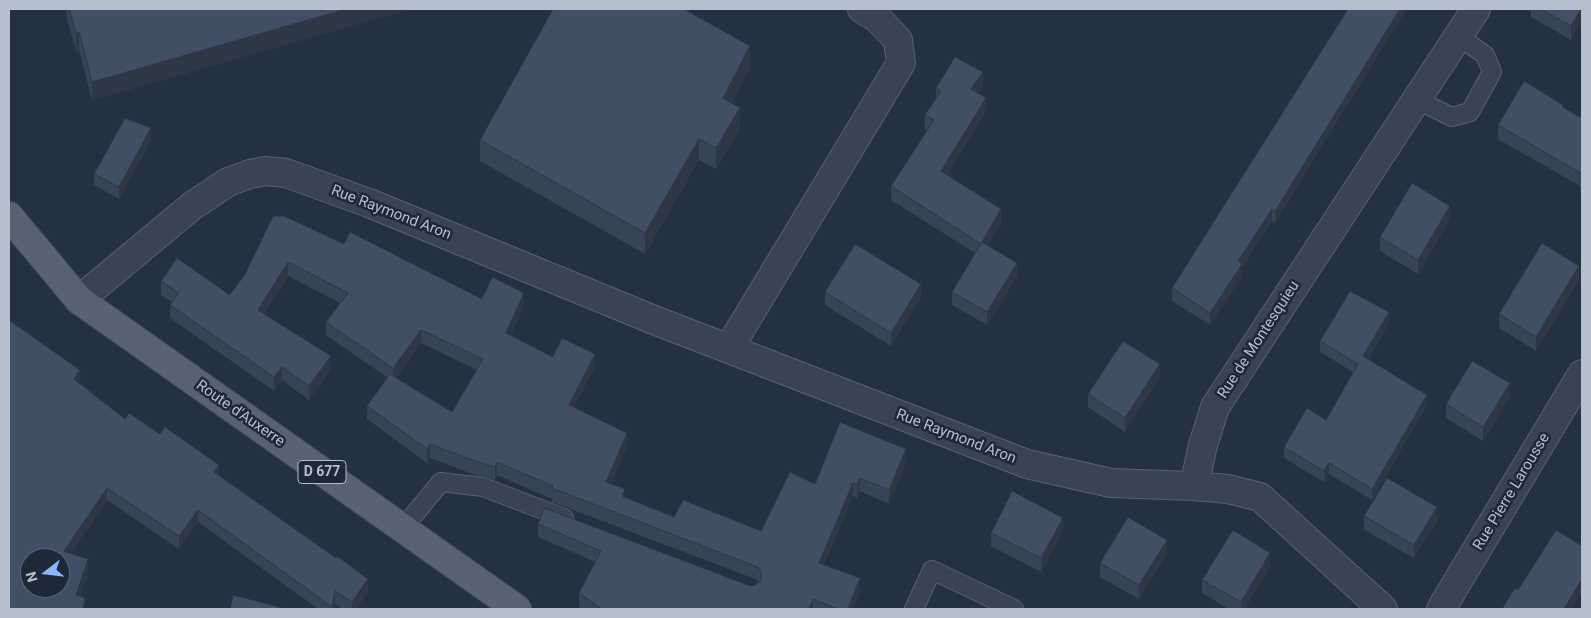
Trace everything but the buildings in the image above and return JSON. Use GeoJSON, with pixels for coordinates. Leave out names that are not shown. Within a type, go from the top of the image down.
{"type":"FeatureCollection","features":[{"type":"Feature","properties":{"kind":"main road","name":"Route d'Auxerre"},"geometry":{"type":"LineString","coordinates":[[9,216],[79,300],[516,609]]}},
{"type":"Feature","properties":{"kind":"street"},"geometry":{"type":"LineString","coordinates":[[728,348],[901,64],[898,40],[877,18],[862,9]]}},
{"type":"Feature","properties":{"kind":"street","name":"Rue de Montesquieu"},"geometry":{"type":"LineString","coordinates":[[1194,486],[1214,407],[1476,9]]}},
{"type":"Feature","properties":{"kind":"street","name":"Rue Raymond Aron"},"geometry":{"type":"LineString","coordinates":[[79,300],[192,206],[228,182],[265,171],[286,173],[369,203],[654,320],[1027,464],[1111,483],[1194,486]]}},
{"type":"Feature","properties":{"kind":"street","name":"Rue Pierre Larousse"},"geometry":{"type":"LineString","coordinates":[[1441,609],[1582,374]]}},
{"type":"Feature","properties":{"kind":"street"},"geometry":{"type":"LineString","coordinates":[[1194,486],[1228,489],[1260,497],[1383,609]]}},
{"type":"Feature","properties":{"kind":"lane"},"geometry":{"type":"LineString","coordinates":[[1417,100],[1452,117],[1470,112],[1492,72],[1485,55],[1458,36]]}},
{"type":"Feature","properties":{"kind":"lane"},"geometry":{"type":"LineString","coordinates":[[402,529],[441,482],[483,487],[576,522]]}},
{"type":"Feature","properties":{"kind":"lane"},"geometry":{"type":"LineString","coordinates":[[914,609],[932,570],[1014,609]]}}]}
